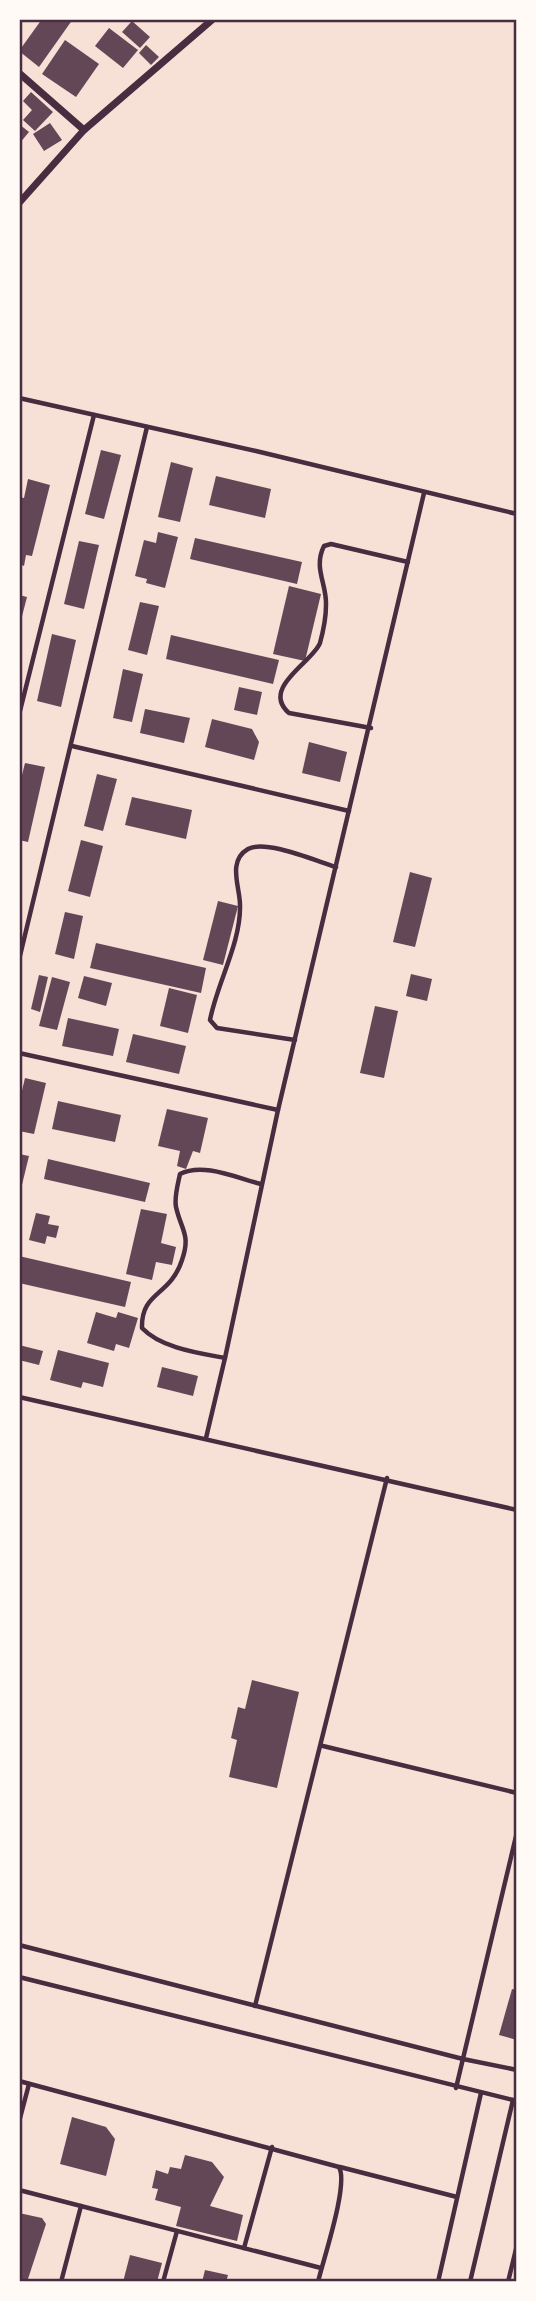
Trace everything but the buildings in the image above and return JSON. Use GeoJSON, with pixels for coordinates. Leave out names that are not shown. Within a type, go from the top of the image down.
{"type":"FeatureCollection","features":[{"type":"Feature","properties":{"kind":"street"},"geometry":{"type":"LineString","coordinates":[[19,203],[84,130],[213,19]]}},
{"type":"Feature","properties":{"kind":"street"},"geometry":{"type":"LineString","coordinates":[[19,73],[84,130]]}},
{"type":"Feature","properties":{"kind":"lane"},"geometry":{"type":"LineString","coordinates":[[19,398],[517,514]]}},
{"type":"Feature","properties":{"kind":"lane"},"geometry":{"type":"LineString","coordinates":[[19,715],[94,415]]}},
{"type":"Feature","properties":{"kind":"lane"},"geometry":{"type":"LineString","coordinates":[[19,960],[147,427]]}},
{"type":"Feature","properties":{"kind":"lane"},"geometry":{"type":"LineString","coordinates":[[206,1438],[278,1110],[424,492]]}},
{"type":"Feature","properties":{"kind":"lane"},"geometry":{"type":"LineString","coordinates":[[370,728],[289,713],[281,701],[289,676],[296,667],[307,661],[319,645],[327,603],[320,576],[324,546],[331,544],[408,562]]}},
{"type":"Feature","properties":{"kind":"lane"},"geometry":{"type":"LineString","coordinates":[[72,746],[349,811]]}},
{"type":"Feature","properties":{"kind":"lane"},"geometry":{"type":"LineString","coordinates":[[295,1040],[217,1028],[210,1020],[227,967],[240,905],[235,880],[237,865],[241,855],[249,848],[262,845],[336,867]]}},
{"type":"Feature","properties":{"kind":"lane"},"geometry":{"type":"LineString","coordinates":[[19,1053],[278,1110]]}},
{"type":"Feature","properties":{"kind":"lane"},"geometry":{"type":"LineString","coordinates":[[225,1358],[189,1351],[150,1336],[142,1328],[141,1314],[147,1301],[163,1292],[173,1281],[182,1261],[187,1239],[176,1208],[180,1174],[189,1169],[209,1171],[261,1184]]}},
{"type":"Feature","properties":{"kind":"lane"},"geometry":{"type":"LineString","coordinates":[[19,1396],[387,1478],[517,1510]]}},
{"type":"Feature","properties":{"kind":"lane"},"geometry":{"type":"LineString","coordinates":[[256,2006],[323,1746],[387,1478]]}},
{"type":"Feature","properties":{"kind":"lane"},"geometry":{"type":"LineString","coordinates":[[323,1746],[517,1793]]}},
{"type":"Feature","properties":{"kind":"lane"},"geometry":{"type":"LineString","coordinates":[[456,2088],[517,1832]]}},
{"type":"Feature","properties":{"kind":"lane"},"geometry":{"type":"LineString","coordinates":[[19,1945],[463,2059],[517,2070]]}},
{"type":"Feature","properties":{"kind":"lane"},"geometry":{"type":"LineString","coordinates":[[19,1977],[456,2088],[515,2100],[470,2282]]}},
{"type":"Feature","properties":{"kind":"lane"},"geometry":{"type":"LineString","coordinates":[[19,2081],[457,2197]]}},
{"type":"Feature","properties":{"kind":"lane"},"geometry":{"type":"LineString","coordinates":[[19,2122],[29,2084]]}},
{"type":"Feature","properties":{"kind":"lane"},"geometry":{"type":"LineString","coordinates":[[438,2282],[481,2093]]}},
{"type":"Feature","properties":{"kind":"lane"},"geometry":{"type":"LineString","coordinates":[[244,2248],[272,2147]]}},
{"type":"Feature","properties":{"kind":"lane"},"geometry":{"type":"LineString","coordinates":[[318,2282],[341,2187],[342,2172],[339,2167]]}},
{"type":"Feature","properties":{"kind":"lane"},"geometry":{"type":"LineString","coordinates":[[19,2190],[321,2268]]}},
{"type":"Feature","properties":{"kind":"lane"},"geometry":{"type":"LineString","coordinates":[[61,2282],[81,2206]]}},
{"type":"Feature","properties":{"kind":"lane"},"geometry":{"type":"LineString","coordinates":[[163,2282],[177,2231]]}},
{"type":"Feature","properties":{"kind":"lane"},"geometry":{"type":"LineString","coordinates":[[508,2282],[517,2245]]}}]}
